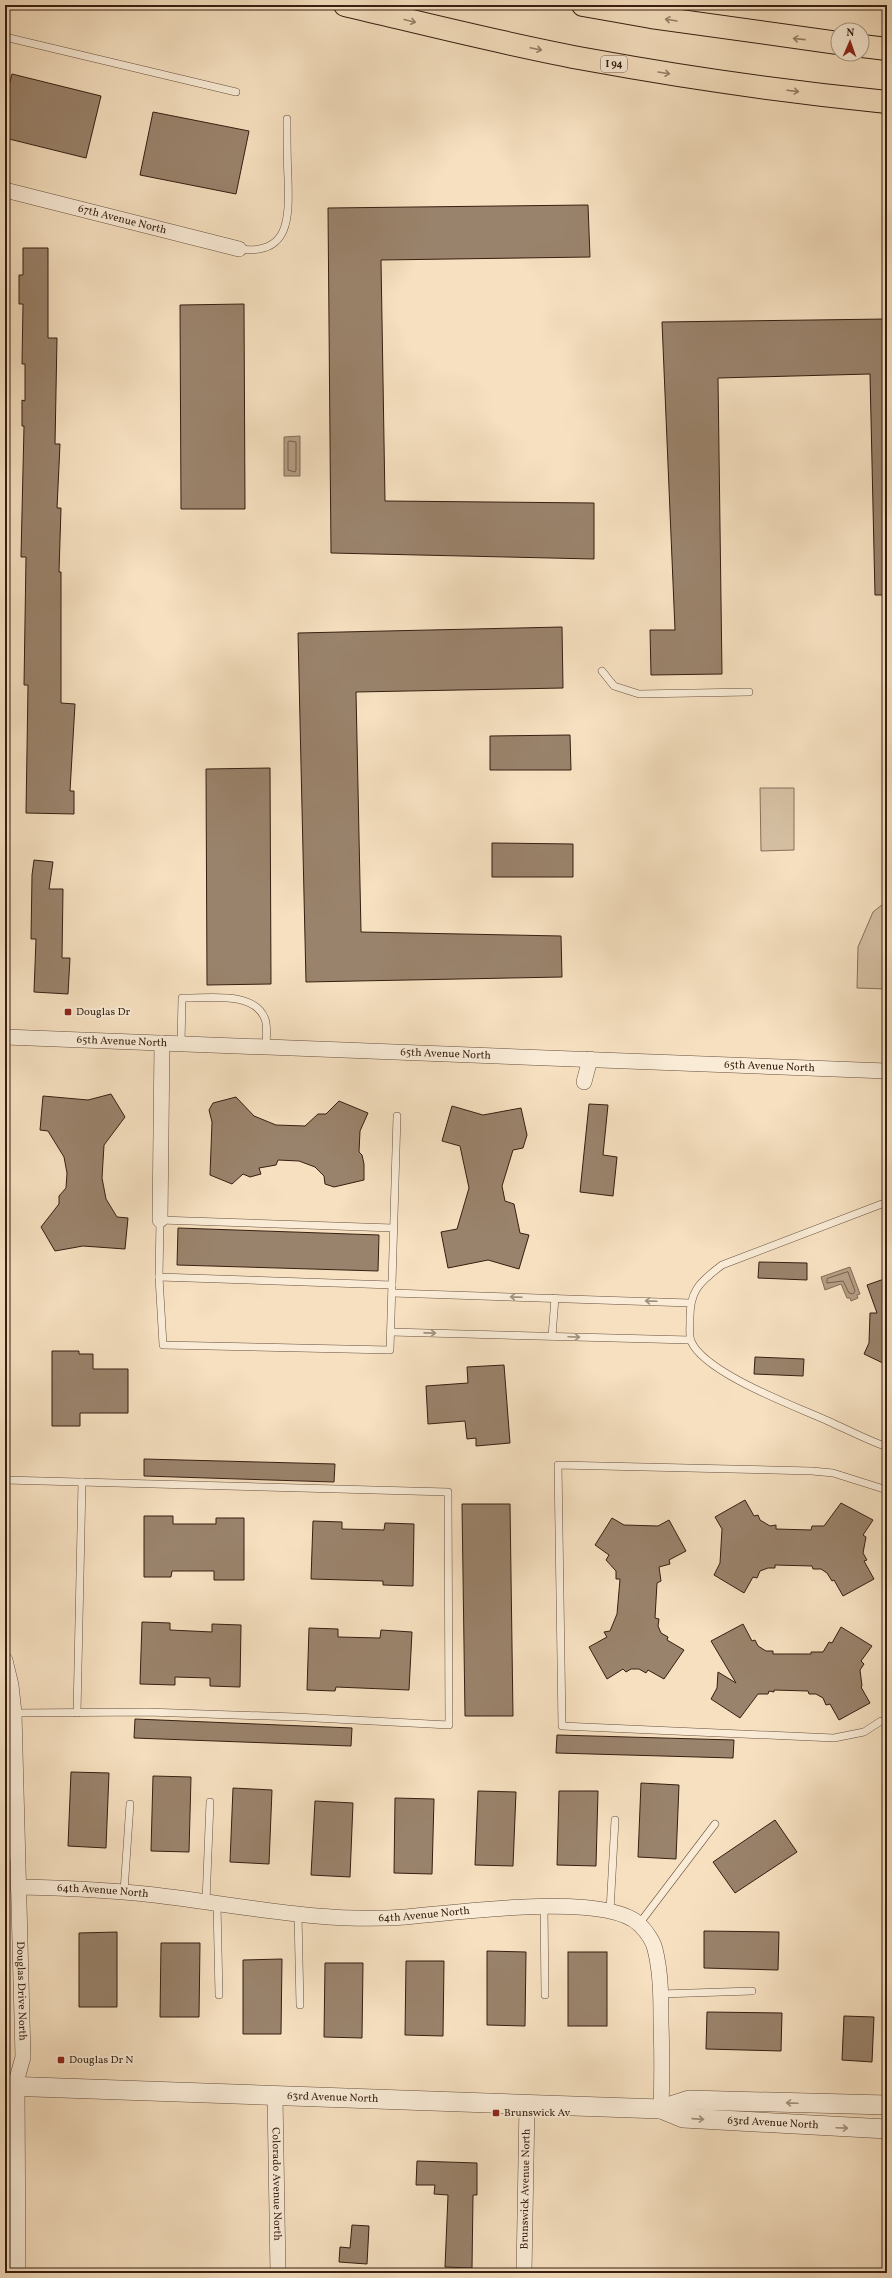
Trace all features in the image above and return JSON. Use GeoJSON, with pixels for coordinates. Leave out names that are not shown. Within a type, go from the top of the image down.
{"type":"FeatureCollection","features":[{"type":"Feature","properties":{"kind":"highway","name":"I 94"},"geometry":{"type":"LineString","coordinates":[[345,5],[461,34],[590,60],[773,89],[887,102]]}},
{"type":"Feature","properties":{"kind":"highway"},"geometry":{"type":"LineString","coordinates":[[583,5],[716,27],[830,42]]}},
{"type":"Feature","properties":{"kind":"highway"},"geometry":{"type":"LineString","coordinates":[[870,47],[887,49]]}},
{"type":"Feature","properties":{"kind":"street","name":"67th Avenue North"},"geometry":{"type":"LineString","coordinates":[[5,190],[239,249]]}},
{"type":"Feature","properties":{"kind":"street","name":"65th Avenue North"},"geometry":{"type":"LineString","coordinates":[[5,1037],[887,1071]]}},
{"type":"Feature","properties":{"kind":"street"},"geometry":{"type":"LineString","coordinates":[[160,1220],[162,1043]]}},
{"type":"Feature","properties":{"kind":"street"},"geometry":{"type":"LineString","coordinates":[[584,1082],[590,1059]]}},
{"type":"Feature","properties":{"kind":"street","name":"Douglas Drive North"},"geometry":{"type":"LineString","coordinates":[[5,1660],[11,1685],[14,1713],[14,1795],[11,1855],[18,1887],[23,2057],[10,2086],[14,2106],[16,2273]]}},
{"type":"Feature","properties":{"kind":"street","name":"64th Avenue North"},"geometry":{"type":"LineString","coordinates":[[18,1887],[124,1891],[298,1915],[375,1919],[448,1912],[544,1907],[591,1908],[610,1911],[626,1916],[640,1924]]}},
{"type":"Feature","properties":{"kind":"street"},"geometry":{"type":"LineString","coordinates":[[640,1924],[654,1947],[661,1994],[661,2109]]}},
{"type":"Feature","properties":{"kind":"street","name":"63rd Avenue North"},"geometry":{"type":"LineString","coordinates":[[10,2086],[661,2109],[689,2100],[887,2105]]}},
{"type":"Feature","properties":{"kind":"street","name":"Colorado Avenue North"},"geometry":{"type":"LineString","coordinates":[[275,2096],[278,2273]]}},
{"type":"Feature","properties":{"kind":"street","name":"Brunswick Avenue North"},"geometry":{"type":"LineString","coordinates":[[524,2273],[527,2104]]}},
{"type":"Feature","properties":{"kind":"street","name":"63rd Avenue North"},"geometry":{"type":"LineString","coordinates":[[661,2109],[683,2118],[887,2129]]}},
{"type":"Feature","properties":{"kind":"lane"},"geometry":{"type":"LineString","coordinates":[[5,37],[236,92]]}},
{"type":"Feature","properties":{"kind":"lane"},"geometry":{"type":"LineString","coordinates":[[239,249],[263,249],[279,239],[285,230],[288,213],[287,119]]}},
{"type":"Feature","properties":{"kind":"lane"},"geometry":{"type":"LineString","coordinates":[[602,671],[614,686],[639,694],[749,692]]}},
{"type":"Feature","properties":{"kind":"lane"},"geometry":{"type":"LineString","coordinates":[[181,1044],[182,998],[240,999],[253,1004],[266,1020],[266,1047]]}},
{"type":"Feature","properties":{"kind":"lane"},"geometry":{"type":"LineString","coordinates":[[393,1228],[160,1220],[159,1277],[163,1344],[390,1350],[397,1116]]}},
{"type":"Feature","properties":{"kind":"lane"},"geometry":{"type":"LineString","coordinates":[[887,1202],[722,1265],[707,1277],[695,1292],[690,1303],[690,1340],[697,1350],[711,1362],[753,1388],[887,1447]]}},
{"type":"Feature","properties":{"kind":"lane"},"geometry":{"type":"LineString","coordinates":[[159,1277],[392,1285]]}},
{"type":"Feature","properties":{"kind":"lane"},"geometry":{"type":"LineString","coordinates":[[392,1293],[690,1303]]}},
{"type":"Feature","properties":{"kind":"lane"},"geometry":{"type":"LineString","coordinates":[[552,1336],[555,1298]]}},
{"type":"Feature","properties":{"kind":"lane"},"geometry":{"type":"LineString","coordinates":[[391,1332],[690,1340]]}},
{"type":"Feature","properties":{"kind":"lane"},"geometry":{"type":"LineString","coordinates":[[887,1490],[833,1473],[812,1471],[558,1465],[562,1726],[834,1738],[864,1732],[881,1721],[887,1721]]}},
{"type":"Feature","properties":{"kind":"lane"},"geometry":{"type":"LineString","coordinates":[[5,1480],[448,1492],[449,1726],[296,1717],[147,1712],[14,1713]]}},
{"type":"Feature","properties":{"kind":"lane"},"geometry":{"type":"LineString","coordinates":[[77,1713],[82,1482]]}},
{"type":"Feature","properties":{"kind":"lane"},"geometry":{"type":"LineString","coordinates":[[210,1802],[211,1903],[220,1995]]}},
{"type":"Feature","properties":{"kind":"lane"},"geometry":{"type":"LineString","coordinates":[[124,1891],[130,1804]]}},
{"type":"Feature","properties":{"kind":"lane"},"geometry":{"type":"LineString","coordinates":[[610,1911],[615,1820]]}},
{"type":"Feature","properties":{"kind":"lane"},"geometry":{"type":"LineString","coordinates":[[640,1924],[715,1824]]}},
{"type":"Feature","properties":{"kind":"lane"},"geometry":{"type":"LineString","coordinates":[[544,1907],[545,1995]]}},
{"type":"Feature","properties":{"kind":"lane"},"geometry":{"type":"LineString","coordinates":[[298,1915],[300,2005]]}},
{"type":"Feature","properties":{"kind":"lane"},"geometry":{"type":"LineString","coordinates":[[661,1994],[752,1991]]}},
{"type":"Feature","properties":{"kind":"shaded area"},"geometry":{"type":"Polygon","coordinates":[[[760,788],[794,788],[794,850],[761,851],[760,788]]]}},
{"type":"Feature","properties":{"kind":"shaded area"},"geometry":{"type":"Polygon","coordinates":[[[887,901],[887,989],[857,988],[858,947],[873,912],[887,901]]]}},
{"type":"Feature","properties":{"kind":"water"},"geometry":{"type":"Polygon","coordinates":[[[300,436],[300,476],[284,476],[284,437],[300,436]]]}},
{"type":"Feature","properties":{"kind":"water"},"geometry":{"type":"Polygon","coordinates":[[[850,1267],[860,1294],[857,1295],[858,1298],[851,1301],[850,1298],[847,1298],[841,1284],[825,1290],[821,1277],[850,1267]]]}},
{"type":"Feature","properties":{"kind":"building"},"geometry":{"type":"Polygon","coordinates":[[[12,74],[101,96],[86,158],[5,138],[5,102],[12,74]]]}},
{"type":"Feature","properties":{"kind":"building"},"geometry":{"type":"Polygon","coordinates":[[[153,112],[249,131],[236,194],[140,175],[153,112]]]}},
{"type":"Feature","properties":{"kind":"building"},"geometry":{"type":"Polygon","coordinates":[[[588,205],[590,257],[381,260],[385,501],[594,503],[594,559],[331,553],[328,208],[588,205]]]}},
{"type":"Feature","properties":{"kind":"building"},"geometry":{"type":"Polygon","coordinates":[[[23,248],[48,248],[48,338],[57,338],[55,444],[60,444],[57,508],[61,508],[59,572],[61,572],[61,703],[75,704],[70,791],[74,791],[74,814],[26,813],[28,685],[24,685],[26,557],[21,557],[24,426],[22,426],[22,400],[25,401],[25,364],[22,364],[23,304],[19,304],[19,275],[23,275],[23,248]]]}},
{"type":"Feature","properties":{"kind":"building"},"geometry":{"type":"Polygon","coordinates":[[[244,304],[245,509],[181,509],[180,305],[244,304]]]}},
{"type":"Feature","properties":{"kind":"building"},"geometry":{"type":"Polygon","coordinates":[[[887,319],[887,595],[875,595],[870,374],[718,378],[722,674],[651,675],[650,630],[675,630],[662,322],[887,319]]]}},
{"type":"Feature","properties":{"kind":"building"},"geometry":{"type":"Polygon","coordinates":[[[562,627],[563,688],[356,692],[361,932],[561,936],[562,977],[306,982],[298,633],[562,627]]]}},
{"type":"Feature","properties":{"kind":"building"},"geometry":{"type":"Polygon","coordinates":[[[570,735],[571,770],[490,770],[490,736],[570,735]]]}},
{"type":"Feature","properties":{"kind":"building"},"geometry":{"type":"Polygon","coordinates":[[[270,768],[271,984],[207,985],[206,769],[270,768]]]}},
{"type":"Feature","properties":{"kind":"building"},"geometry":{"type":"Polygon","coordinates":[[[492,843],[573,844],[573,877],[492,877],[492,843]]]}},
{"type":"Feature","properties":{"kind":"building"},"geometry":{"type":"Polygon","coordinates":[[[34,860],[53,862],[49,889],[63,889],[62,958],[70,958],[68,994],[34,992],[36,939],[31,939],[32,875],[34,860]]]}},
{"type":"Feature","properties":{"kind":"building"},"geometry":{"type":"Polygon","coordinates":[[[111,1094],[125,1117],[104,1145],[102,1178],[106,1199],[117,1217],[128,1218],[125,1249],[83,1246],[55,1251],[41,1227],[59,1204],[59,1196],[66,1188],[67,1173],[64,1157],[48,1131],[40,1130],[43,1096],[88,1100],[111,1094]]]}},
{"type":"Feature","properties":{"kind":"building"},"geometry":{"type":"Polygon","coordinates":[[[236,1097],[254,1116],[276,1125],[305,1126],[318,1114],[326,1114],[339,1101],[368,1113],[360,1131],[359,1152],[362,1155],[364,1164],[364,1180],[334,1187],[325,1184],[324,1176],[315,1167],[299,1161],[278,1160],[276,1165],[259,1168],[261,1174],[250,1177],[243,1174],[232,1184],[210,1175],[212,1122],[209,1110],[213,1103],[236,1097]]]}},
{"type":"Feature","properties":{"kind":"building"},"geometry":{"type":"Polygon","coordinates":[[[589,1104],[608,1105],[603,1155],[617,1157],[613,1196],[580,1192],[589,1104]]]}},
{"type":"Feature","properties":{"kind":"building"},"geometry":{"type":"Polygon","coordinates":[[[452,1106],[483,1115],[521,1108],[527,1135],[523,1148],[513,1150],[502,1186],[505,1201],[514,1204],[520,1233],[529,1235],[519,1269],[488,1260],[448,1268],[441,1232],[457,1229],[469,1188],[460,1146],[442,1141],[452,1106]]]}},
{"type":"Feature","properties":{"kind":"building"},"geometry":{"type":"Polygon","coordinates":[[[178,1228],[379,1235],[378,1271],[177,1265],[178,1228]]]}},
{"type":"Feature","properties":{"kind":"building"},"geometry":{"type":"Polygon","coordinates":[[[759,1262],[807,1263],[807,1280],[758,1278],[759,1262]]]}},
{"type":"Feature","properties":{"kind":"building"},"geometry":{"type":"Polygon","coordinates":[[[887,1278],[887,1365],[864,1354],[869,1343],[870,1313],[877,1313],[867,1285],[887,1278]]]}},
{"type":"Feature","properties":{"kind":"building"},"geometry":{"type":"Polygon","coordinates":[[[52,1351],[79,1351],[79,1354],[93,1354],[93,1369],[128,1369],[128,1413],[80,1413],[80,1426],[52,1426],[52,1351]]]}},
{"type":"Feature","properties":{"kind":"building"},"geometry":{"type":"Polygon","coordinates":[[[755,1357],[804,1359],[803,1376],[754,1374],[755,1357]]]}},
{"type":"Feature","properties":{"kind":"building"},"geometry":{"type":"Polygon","coordinates":[[[504,1365],[510,1443],[476,1446],[476,1438],[467,1439],[465,1421],[428,1424],[426,1386],[468,1383],[467,1367],[504,1365]]]}},
{"type":"Feature","properties":{"kind":"building"},"geometry":{"type":"Polygon","coordinates":[[[144,1459],[335,1464],[334,1482],[144,1476],[144,1459]]]}},
{"type":"Feature","properties":{"kind":"building"},"geometry":{"type":"Polygon","coordinates":[[[745,1500],[754,1516],[758,1515],[760,1520],[770,1526],[776,1525],[776,1529],[811,1530],[812,1526],[824,1526],[841,1503],[873,1520],[863,1535],[866,1537],[863,1553],[867,1560],[864,1561],[874,1579],[843,1596],[834,1580],[832,1581],[827,1573],[821,1569],[813,1569],[812,1566],[775,1565],[775,1568],[768,1568],[760,1571],[757,1578],[753,1577],[744,1593],[714,1575],[720,1563],[722,1529],[715,1517],[745,1500]]]}},
{"type":"Feature","properties":{"kind":"building"},"geometry":{"type":"Polygon","coordinates":[[[462,1504],[510,1504],[513,1716],[465,1716],[462,1504]]]}},
{"type":"Feature","properties":{"kind":"building"},"geometry":{"type":"Polygon","coordinates":[[[144,1516],[173,1516],[173,1524],[216,1524],[216,1518],[244,1518],[244,1580],[214,1580],[214,1571],[172,1571],[171,1577],[144,1577],[144,1516]]]}},
{"type":"Feature","properties":{"kind":"building"},"geometry":{"type":"Polygon","coordinates":[[[612,1518],[624,1525],[658,1526],[669,1520],[686,1551],[669,1560],[670,1564],[659,1567],[661,1581],[657,1583],[655,1618],[659,1619],[658,1626],[661,1633],[668,1637],[667,1640],[684,1650],[664,1679],[648,1670],[646,1673],[639,1669],[631,1669],[626,1672],[623,1669],[607,1679],[589,1647],[607,1637],[604,1632],[610,1631],[617,1614],[620,1579],[616,1579],[616,1571],[606,1560],[609,1555],[595,1545],[612,1518]]]}},
{"type":"Feature","properties":{"kind":"building"},"geometry":{"type":"Polygon","coordinates":[[[313,1521],[342,1522],[342,1529],[384,1530],[385,1523],[414,1524],[413,1586],[383,1585],[383,1581],[311,1579],[313,1521]]]}},
{"type":"Feature","properties":{"kind":"building"},"geometry":{"type":"Polygon","coordinates":[[[142,1622],[170,1623],[170,1630],[212,1632],[212,1624],[241,1625],[240,1687],[210,1686],[210,1678],[175,1677],[175,1685],[140,1684],[142,1622]]]}},
{"type":"Feature","properties":{"kind":"building"},"geometry":{"type":"Polygon","coordinates":[[[743,1624],[752,1641],[755,1640],[758,1646],[766,1651],[773,1651],[773,1654],[811,1654],[811,1652],[823,1652],[829,1642],[832,1643],[841,1627],[872,1646],[861,1661],[864,1664],[860,1670],[861,1687],[870,1703],[839,1720],[830,1704],[826,1705],[823,1698],[816,1694],[809,1694],[808,1691],[774,1690],[774,1692],[769,1691],[768,1694],[758,1694],[740,1718],[711,1699],[717,1688],[718,1672],[736,1683],[711,1641],[743,1624]]]}},
{"type":"Feature","properties":{"kind":"building"},"geometry":{"type":"Polygon","coordinates":[[[309,1628],[338,1629],[338,1637],[380,1638],[381,1630],[412,1632],[409,1690],[336,1687],[335,1691],[307,1690],[309,1628]]]}},
{"type":"Feature","properties":{"kind":"building"},"geometry":{"type":"Polygon","coordinates":[[[135,1719],[352,1728],[351,1746],[134,1738],[135,1719]]]}},
{"type":"Feature","properties":{"kind":"building"},"geometry":{"type":"Polygon","coordinates":[[[557,1735],[734,1740],[733,1758],[556,1753],[557,1735]]]}},
{"type":"Feature","properties":{"kind":"building"},"geometry":{"type":"Polygon","coordinates":[[[71,1772],[109,1773],[106,1848],[68,1846],[71,1772]]]}},
{"type":"Feature","properties":{"kind":"building"},"geometry":{"type":"Polygon","coordinates":[[[153,1776],[191,1777],[189,1852],[151,1851],[153,1776]]]}},
{"type":"Feature","properties":{"kind":"building"},"geometry":{"type":"Polygon","coordinates":[[[641,1783],[679,1785],[676,1859],[638,1857],[641,1783]]]}},
{"type":"Feature","properties":{"kind":"building"},"geometry":{"type":"Polygon","coordinates":[[[233,1788],[272,1790],[269,1864],[230,1862],[233,1788]]]}},
{"type":"Feature","properties":{"kind":"building"},"geometry":{"type":"Polygon","coordinates":[[[478,1791],[516,1792],[513,1866],[475,1865],[478,1791]]]}},
{"type":"Feature","properties":{"kind":"building"},"geometry":{"type":"Polygon","coordinates":[[[559,1791],[598,1791],[596,1866],[557,1865],[559,1791]]]}},
{"type":"Feature","properties":{"kind":"building"},"geometry":{"type":"Polygon","coordinates":[[[395,1798],[434,1799],[432,1874],[394,1873],[395,1798]]]}},
{"type":"Feature","properties":{"kind":"building"},"geometry":{"type":"Polygon","coordinates":[[[315,1801],[353,1803],[350,1877],[311,1875],[315,1801]]]}},
{"type":"Feature","properties":{"kind":"building"},"geometry":{"type":"Polygon","coordinates":[[[775,1820],[797,1852],[735,1893],[713,1862],[775,1820]]]}},
{"type":"Feature","properties":{"kind":"building"},"geometry":{"type":"Polygon","coordinates":[[[704,1931],[779,1932],[778,1970],[704,1968],[704,1931]]]}},
{"type":"Feature","properties":{"kind":"building"},"geometry":{"type":"Polygon","coordinates":[[[117,1932],[117,2007],[79,2007],[79,1933],[117,1932]]]}},
{"type":"Feature","properties":{"kind":"building"},"geometry":{"type":"Polygon","coordinates":[[[161,1943],[200,1943],[199,2017],[160,2017],[161,1943]]]}},
{"type":"Feature","properties":{"kind":"building"},"geometry":{"type":"Polygon","coordinates":[[[487,1951],[526,1952],[525,2026],[487,2025],[487,1951]]]}},
{"type":"Feature","properties":{"kind":"building"},"geometry":{"type":"Polygon","coordinates":[[[568,1952],[607,1952],[607,2026],[568,2026],[568,1952]]]}},
{"type":"Feature","properties":{"kind":"building"},"geometry":{"type":"Polygon","coordinates":[[[282,1959],[281,2034],[243,2034],[243,1960],[282,1959]]]}},
{"type":"Feature","properties":{"kind":"building"},"geometry":{"type":"Polygon","coordinates":[[[406,1961],[444,1961],[443,2036],[405,2035],[406,1961]]]}},
{"type":"Feature","properties":{"kind":"building"},"geometry":{"type":"Polygon","coordinates":[[[325,1963],[363,1963],[362,2038],[324,2037],[325,1963]]]}},
{"type":"Feature","properties":{"kind":"building"},"geometry":{"type":"Polygon","coordinates":[[[707,2012],[782,2013],[781,2051],[706,2049],[707,2012]]]}},
{"type":"Feature","properties":{"kind":"building"},"geometry":{"type":"Polygon","coordinates":[[[844,2016],[874,2017],[872,2062],[842,2060],[844,2016]]]}},
{"type":"Feature","properties":{"kind":"building"},"geometry":{"type":"Polygon","coordinates":[[[417,2161],[477,2163],[477,2195],[473,2195],[472,2268],[445,2267],[448,2195],[434,2194],[435,2185],[416,2185],[417,2161]]]}},
{"type":"Feature","properties":{"kind":"building"},"geometry":{"type":"Polygon","coordinates":[[[352,2225],[369,2226],[367,2264],[339,2262],[340,2247],[350,2248],[352,2225]]]}},
{"type":"Feature","properties":{"kind":"place","name":"Douglas Dr"},"geometry":{"type":"Point","coordinates":[68,1012]}},
{"type":"Feature","properties":{"kind":"place","name":"Douglas Dr N"},"geometry":{"type":"Point","coordinates":[61,2060]}},
{"type":"Feature","properties":{"kind":"place","name":"Brunswick Av"},"geometry":{"type":"Point","coordinates":[496,2113]}}]}
